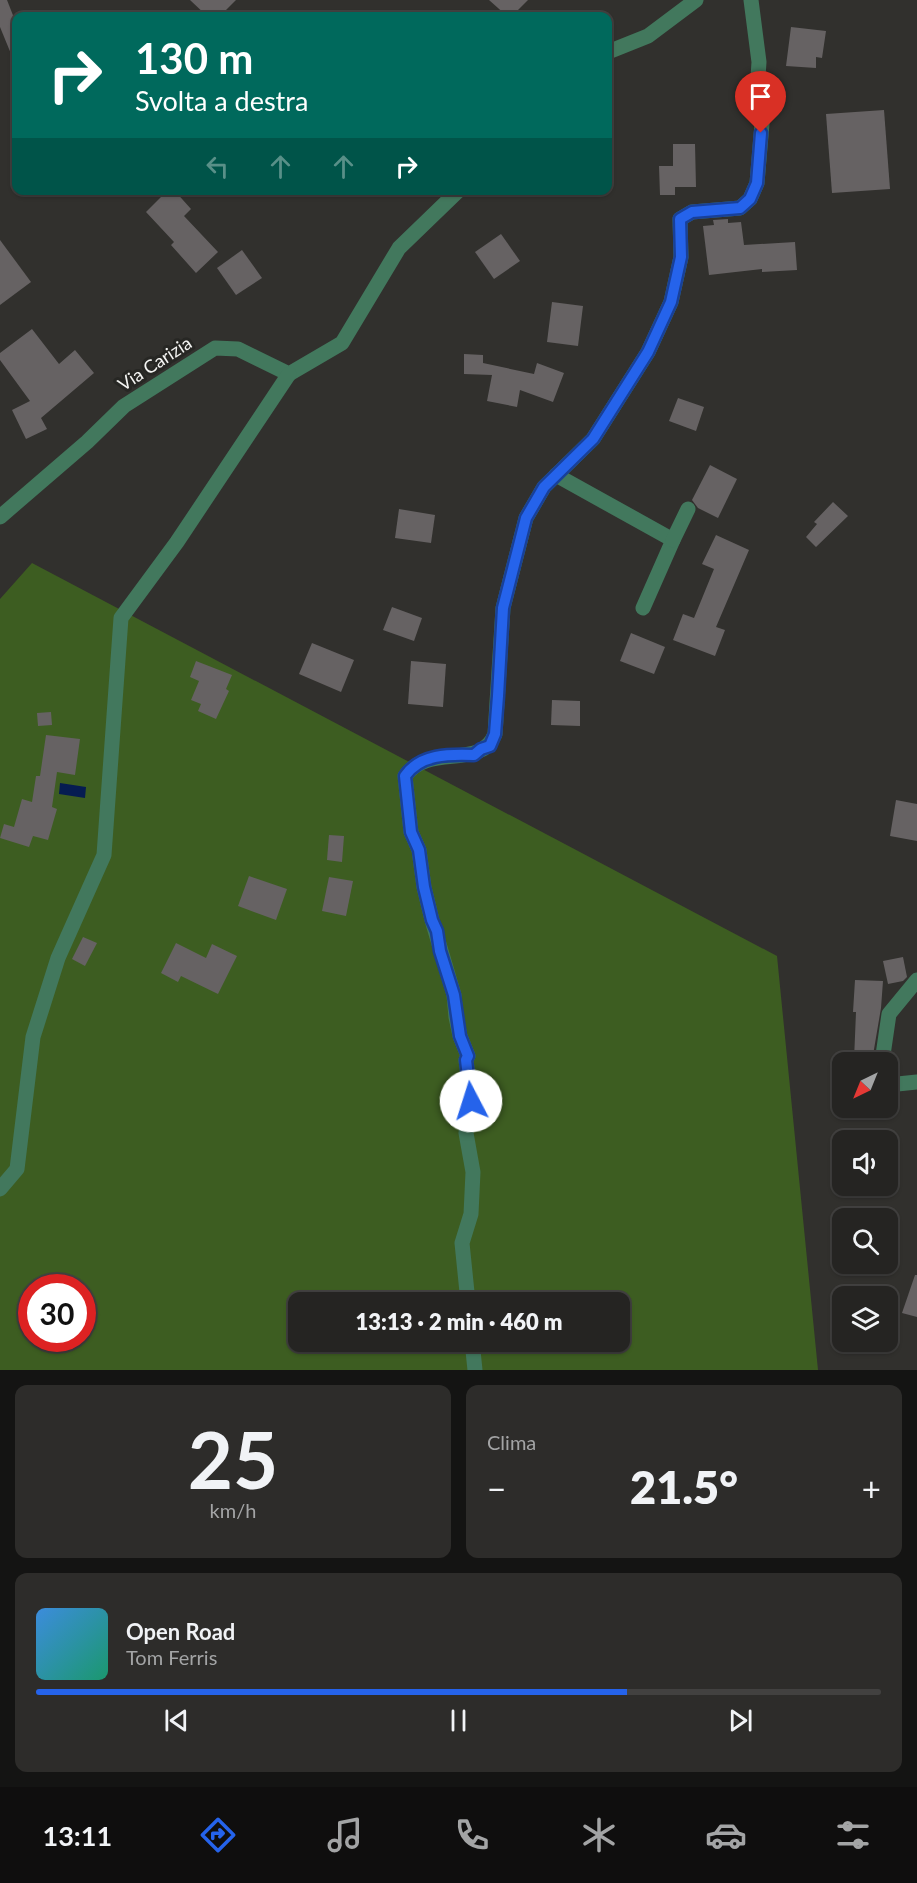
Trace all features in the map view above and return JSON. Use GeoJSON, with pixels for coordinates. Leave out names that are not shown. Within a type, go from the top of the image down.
{"type":"FeatureCollection","features":[{"type":"Feature","properties":{"kind":"street"},"geometry":{"type":"LineString","coordinates":[[612,50],[648,36],[696,0]]}},
{"type":"Feature","properties":{"kind":"street"},"geometry":{"type":"LineString","coordinates":[[467,1292],[462,1243],[471,1214],[473,1172],[466,1132],[471,1101],[466,1060],[468,1056],[460,1036],[454,995],[424,887],[419,850],[411,832],[405,776],[410,769],[429,759],[474,755],[490,746],[495,734],[503,608],[526,518],[544,487],[593,439],[648,352],[671,302],[681,257],[680,219],[692,212],[740,208],[750,199],[757,183],[764,100],[758,77],[759,62],[751,0]]}},
{"type":"Feature","properties":{"kind":"street"},"geometry":{"type":"LineString","coordinates":[[0,1189],[17,1169],[33,1038],[54,969],[104,855],[122,618],[177,542],[289,375],[342,343],[399,248],[454,195]]}},
{"type":"Feature","properties":{"kind":"street","name":"Via Carizia"},"geometry":{"type":"LineString","coordinates":[[0,517],[87,442],[124,406],[215,348],[238,349],[289,375]]}},
{"type":"Feature","properties":{"kind":"street"},"geometry":{"type":"LineString","coordinates":[[556,475],[673,540]]}},
{"type":"Feature","properties":{"kind":"street"},"geometry":{"type":"LineString","coordinates":[[643,608],[688,509]]}},
{"type":"Feature","properties":{"kind":"street"},"geometry":{"type":"LineString","coordinates":[[883,1052],[889,1014],[917,980]]}},
{"type":"Feature","properties":{"kind":"street"},"geometry":{"type":"LineString","coordinates":[[898,1084],[917,1082]]}},
{"type":"Feature","properties":{"kind":"street"},"geometry":{"type":"LineString","coordinates":[[473,1352],[475,1370]]}},
{"type":"Feature","properties":{"kind":"green space"},"geometry":{"type":"Polygon","coordinates":[[[32,563],[777,956],[818,1370],[0,1370],[0,599],[32,563]]]}},
{"type":"Feature","properties":{"kind":"water"},"geometry":{"type":"Polygon","coordinates":[[[60,783],[86,787],[85,798],[59,794],[60,783]]]}},
{"type":"Feature","properties":{"kind":"building"},"geometry":{"type":"Polygon","coordinates":[[[0,0],[7,0],[12,13],[12,56],[0,27],[0,0]]]}},
{"type":"Feature","properties":{"kind":"building"},"geometry":{"type":"Polygon","coordinates":[[[190,0],[236,0],[224,12],[203,12],[190,0]]]}},
{"type":"Feature","properties":{"kind":"building"},"geometry":{"type":"Polygon","coordinates":[[[489,0],[528,0],[516,12],[502,12],[489,0]]]}},
{"type":"Feature","properties":{"kind":"building"},"geometry":{"type":"Polygon","coordinates":[[[791,27],[826,31],[822,58],[816,57],[816,68],[786,66],[791,27]]]}},
{"type":"Feature","properties":{"kind":"building"},"geometry":{"type":"Polygon","coordinates":[[[884,110],[890,189],[832,193],[826,114],[884,110]]]}},
{"type":"Feature","properties":{"kind":"building"},"geometry":{"type":"Polygon","coordinates":[[[673,144],[695,144],[696,187],[675,187],[675,195],[660,195],[659,166],[673,166],[673,144]]]}},
{"type":"Feature","properties":{"kind":"building"},"geometry":{"type":"Polygon","coordinates":[[[163,195],[178,195],[191,209],[184,216],[218,252],[196,273],[171,245],[174,242],[146,212],[163,195]]]}},
{"type":"Feature","properties":{"kind":"building"},"geometry":{"type":"Polygon","coordinates":[[[728,219],[728,223],[741,222],[744,245],[795,242],[797,270],[762,272],[762,269],[709,275],[703,226],[714,225],[713,220],[728,219]]]}},
{"type":"Feature","properties":{"kind":"building"},"geometry":{"type":"Polygon","coordinates":[[[501,234],[520,261],[494,279],[475,252],[501,234]]]}},
{"type":"Feature","properties":{"kind":"building"},"geometry":{"type":"Polygon","coordinates":[[[0,240],[31,282],[0,305],[0,240]]]}},
{"type":"Feature","properties":{"kind":"building"},"geometry":{"type":"Polygon","coordinates":[[[242,250],[262,278],[236,295],[217,268],[242,250]]]}},
{"type":"Feature","properties":{"kind":"building"},"geometry":{"type":"Polygon","coordinates":[[[552,302],[583,306],[578,346],[547,342],[552,302]]]}},
{"type":"Feature","properties":{"kind":"building"},"geometry":{"type":"Polygon","coordinates":[[[32,329],[59,364],[75,350],[94,373],[41,418],[47,429],[26,439],[12,410],[30,401],[0,360],[0,353],[32,329]]]}},
{"type":"Feature","properties":{"kind":"building"},"geometry":{"type":"Polygon","coordinates":[[[464,354],[483,355],[483,363],[534,374],[537,363],[564,373],[553,402],[520,390],[517,407],[487,401],[492,375],[464,374],[464,354]]]}},
{"type":"Feature","properties":{"kind":"building"},"geometry":{"type":"Polygon","coordinates":[[[678,398],[704,407],[696,431],[669,421],[678,398]]]}},
{"type":"Feature","properties":{"kind":"building"},"geometry":{"type":"Polygon","coordinates":[[[710,465],[737,479],[718,518],[698,508],[692,500],[710,465]]]}},
{"type":"Feature","properties":{"kind":"building"},"geometry":{"type":"Polygon","coordinates":[[[833,502],[848,516],[816,547],[806,537],[817,524],[814,522],[833,502]]]}},
{"type":"Feature","properties":{"kind":"building"},"geometry":{"type":"Polygon","coordinates":[[[399,509],[435,515],[431,543],[395,538],[399,509]]]}},
{"type":"Feature","properties":{"kind":"building"},"geometry":{"type":"Polygon","coordinates":[[[716,535],[749,550],[716,627],[725,630],[715,656],[673,640],[683,614],[694,618],[714,569],[702,564],[716,535]]]}},
{"type":"Feature","properties":{"kind":"building"},"geometry":{"type":"Polygon","coordinates":[[[392,607],[422,618],[414,641],[383,630],[392,607]]]}},
{"type":"Feature","properties":{"kind":"building"},"geometry":{"type":"Polygon","coordinates":[[[631,633],[665,647],[654,674],[620,661],[631,633]]]}},
{"type":"Feature","properties":{"kind":"building"},"geometry":{"type":"Polygon","coordinates":[[[312,643],[354,660],[341,692],[299,674],[312,643]]]}},
{"type":"Feature","properties":{"kind":"building"},"geometry":{"type":"Polygon","coordinates":[[[196,661],[232,675],[226,689],[229,691],[216,719],[198,711],[201,704],[191,700],[199,681],[190,677],[196,661]]]}},
{"type":"Feature","properties":{"kind":"building"},"geometry":{"type":"Polygon","coordinates":[[[411,661],[446,664],[443,707],[408,704],[411,661]]]}},
{"type":"Feature","properties":{"kind":"building"},"geometry":{"type":"Polygon","coordinates":[[[552,700],[580,701],[580,726],[551,725],[552,700]]]}},
{"type":"Feature","properties":{"kind":"building"},"geometry":{"type":"Polygon","coordinates":[[[51,712],[52,725],[38,726],[37,713],[51,712]]]}},
{"type":"Feature","properties":{"kind":"building"},"geometry":{"type":"Polygon","coordinates":[[[46,735],[80,739],[75,775],[57,772],[52,807],[57,809],[48,840],[33,836],[29,847],[0,838],[4,824],[14,827],[22,799],[32,802],[36,776],[40,776],[46,735]]]}},
{"type":"Feature","properties":{"kind":"building"},"geometry":{"type":"Polygon","coordinates":[[[896,800],[917,804],[917,841],[890,836],[896,800]]]}},
{"type":"Feature","properties":{"kind":"building"},"geometry":{"type":"Polygon","coordinates":[[[329,835],[344,836],[342,862],[327,860],[329,835]]]}},
{"type":"Feature","properties":{"kind":"building"},"geometry":{"type":"Polygon","coordinates":[[[249,876],[287,889],[276,920],[238,906],[249,876]]]}},
{"type":"Feature","properties":{"kind":"building"},"geometry":{"type":"Polygon","coordinates":[[[329,877],[353,881],[346,916],[322,911],[329,877]]]}},
{"type":"Feature","properties":{"kind":"building"},"geometry":{"type":"Polygon","coordinates":[[[83,937],[97,943],[85,966],[72,959],[83,937]]]}},
{"type":"Feature","properties":{"kind":"building"},"geometry":{"type":"Polygon","coordinates":[[[176,943],[206,958],[212,944],[237,956],[218,994],[181,976],[178,982],[161,973],[176,943]]]}},
{"type":"Feature","properties":{"kind":"building"},"geometry":{"type":"Polygon","coordinates":[[[903,957],[907,977],[903,981],[888,984],[883,961],[903,957]]]}},
{"type":"Feature","properties":{"kind":"building"},"geometry":{"type":"Polygon","coordinates":[[[855,980],[883,981],[874,1052],[854,1052],[856,1012],[853,1012],[855,980]]]}},
{"type":"Feature","properties":{"kind":"building"},"geometry":{"type":"Polygon","coordinates":[[[915,1275],[917,1275],[917,1317],[902,1313],[915,1275]]]}},
{"type":"Feature","properties":{"kind":"route"},"geometry":{"type":"LineString","coordinates":[[471,1101],[466,1060],[468,1056],[460,1036],[454,995],[424,887],[419,850],[411,832],[405,776],[410,769],[429,759],[474,755],[490,746],[495,734],[503,608],[526,518],[544,487],[593,439],[648,352],[671,302],[681,257],[680,219],[692,212],[740,208],[750,199],[757,183],[761,133]]}}]}
